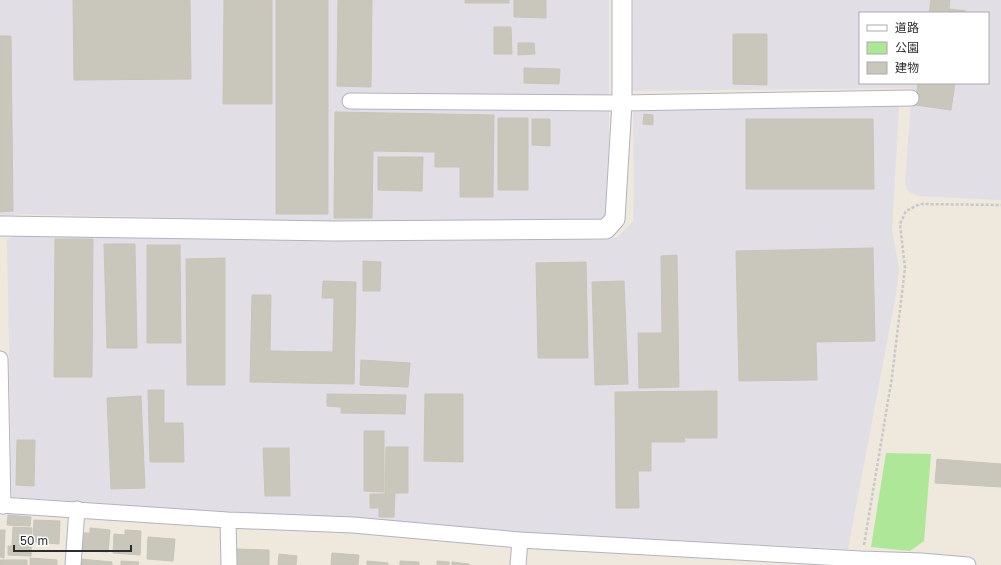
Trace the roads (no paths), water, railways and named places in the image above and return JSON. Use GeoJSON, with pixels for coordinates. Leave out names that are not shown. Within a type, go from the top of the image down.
{"type":"FeatureCollection","features":[{"type":"Feature","properties":{"kind":"street"},"geometry":{"type":"LineString","coordinates":[[0,227],[333,231],[606,229],[615,219],[622,103],[622,0]]}},
{"type":"Feature","properties":{"kind":"street"},"geometry":{"type":"LineString","coordinates":[[350,101],[622,103],[911,98]]}},
{"type":"Feature","properties":{"kind":"street"},"geometry":{"type":"LineString","coordinates":[[0,359],[2,506],[77,509],[228,520],[353,524],[520,540],[833,561],[861,559],[903,563],[968,565]]}},
{"type":"Feature","properties":{"kind":"street"},"geometry":{"type":"LineString","coordinates":[[73,565],[77,509]]}},
{"type":"Feature","properties":{"kind":"street"},"geometry":{"type":"LineString","coordinates":[[228,520],[229,565]]}},
{"type":"Feature","properties":{"kind":"street"},"geometry":{"type":"LineString","coordinates":[[518,565],[520,540]]}}]}
